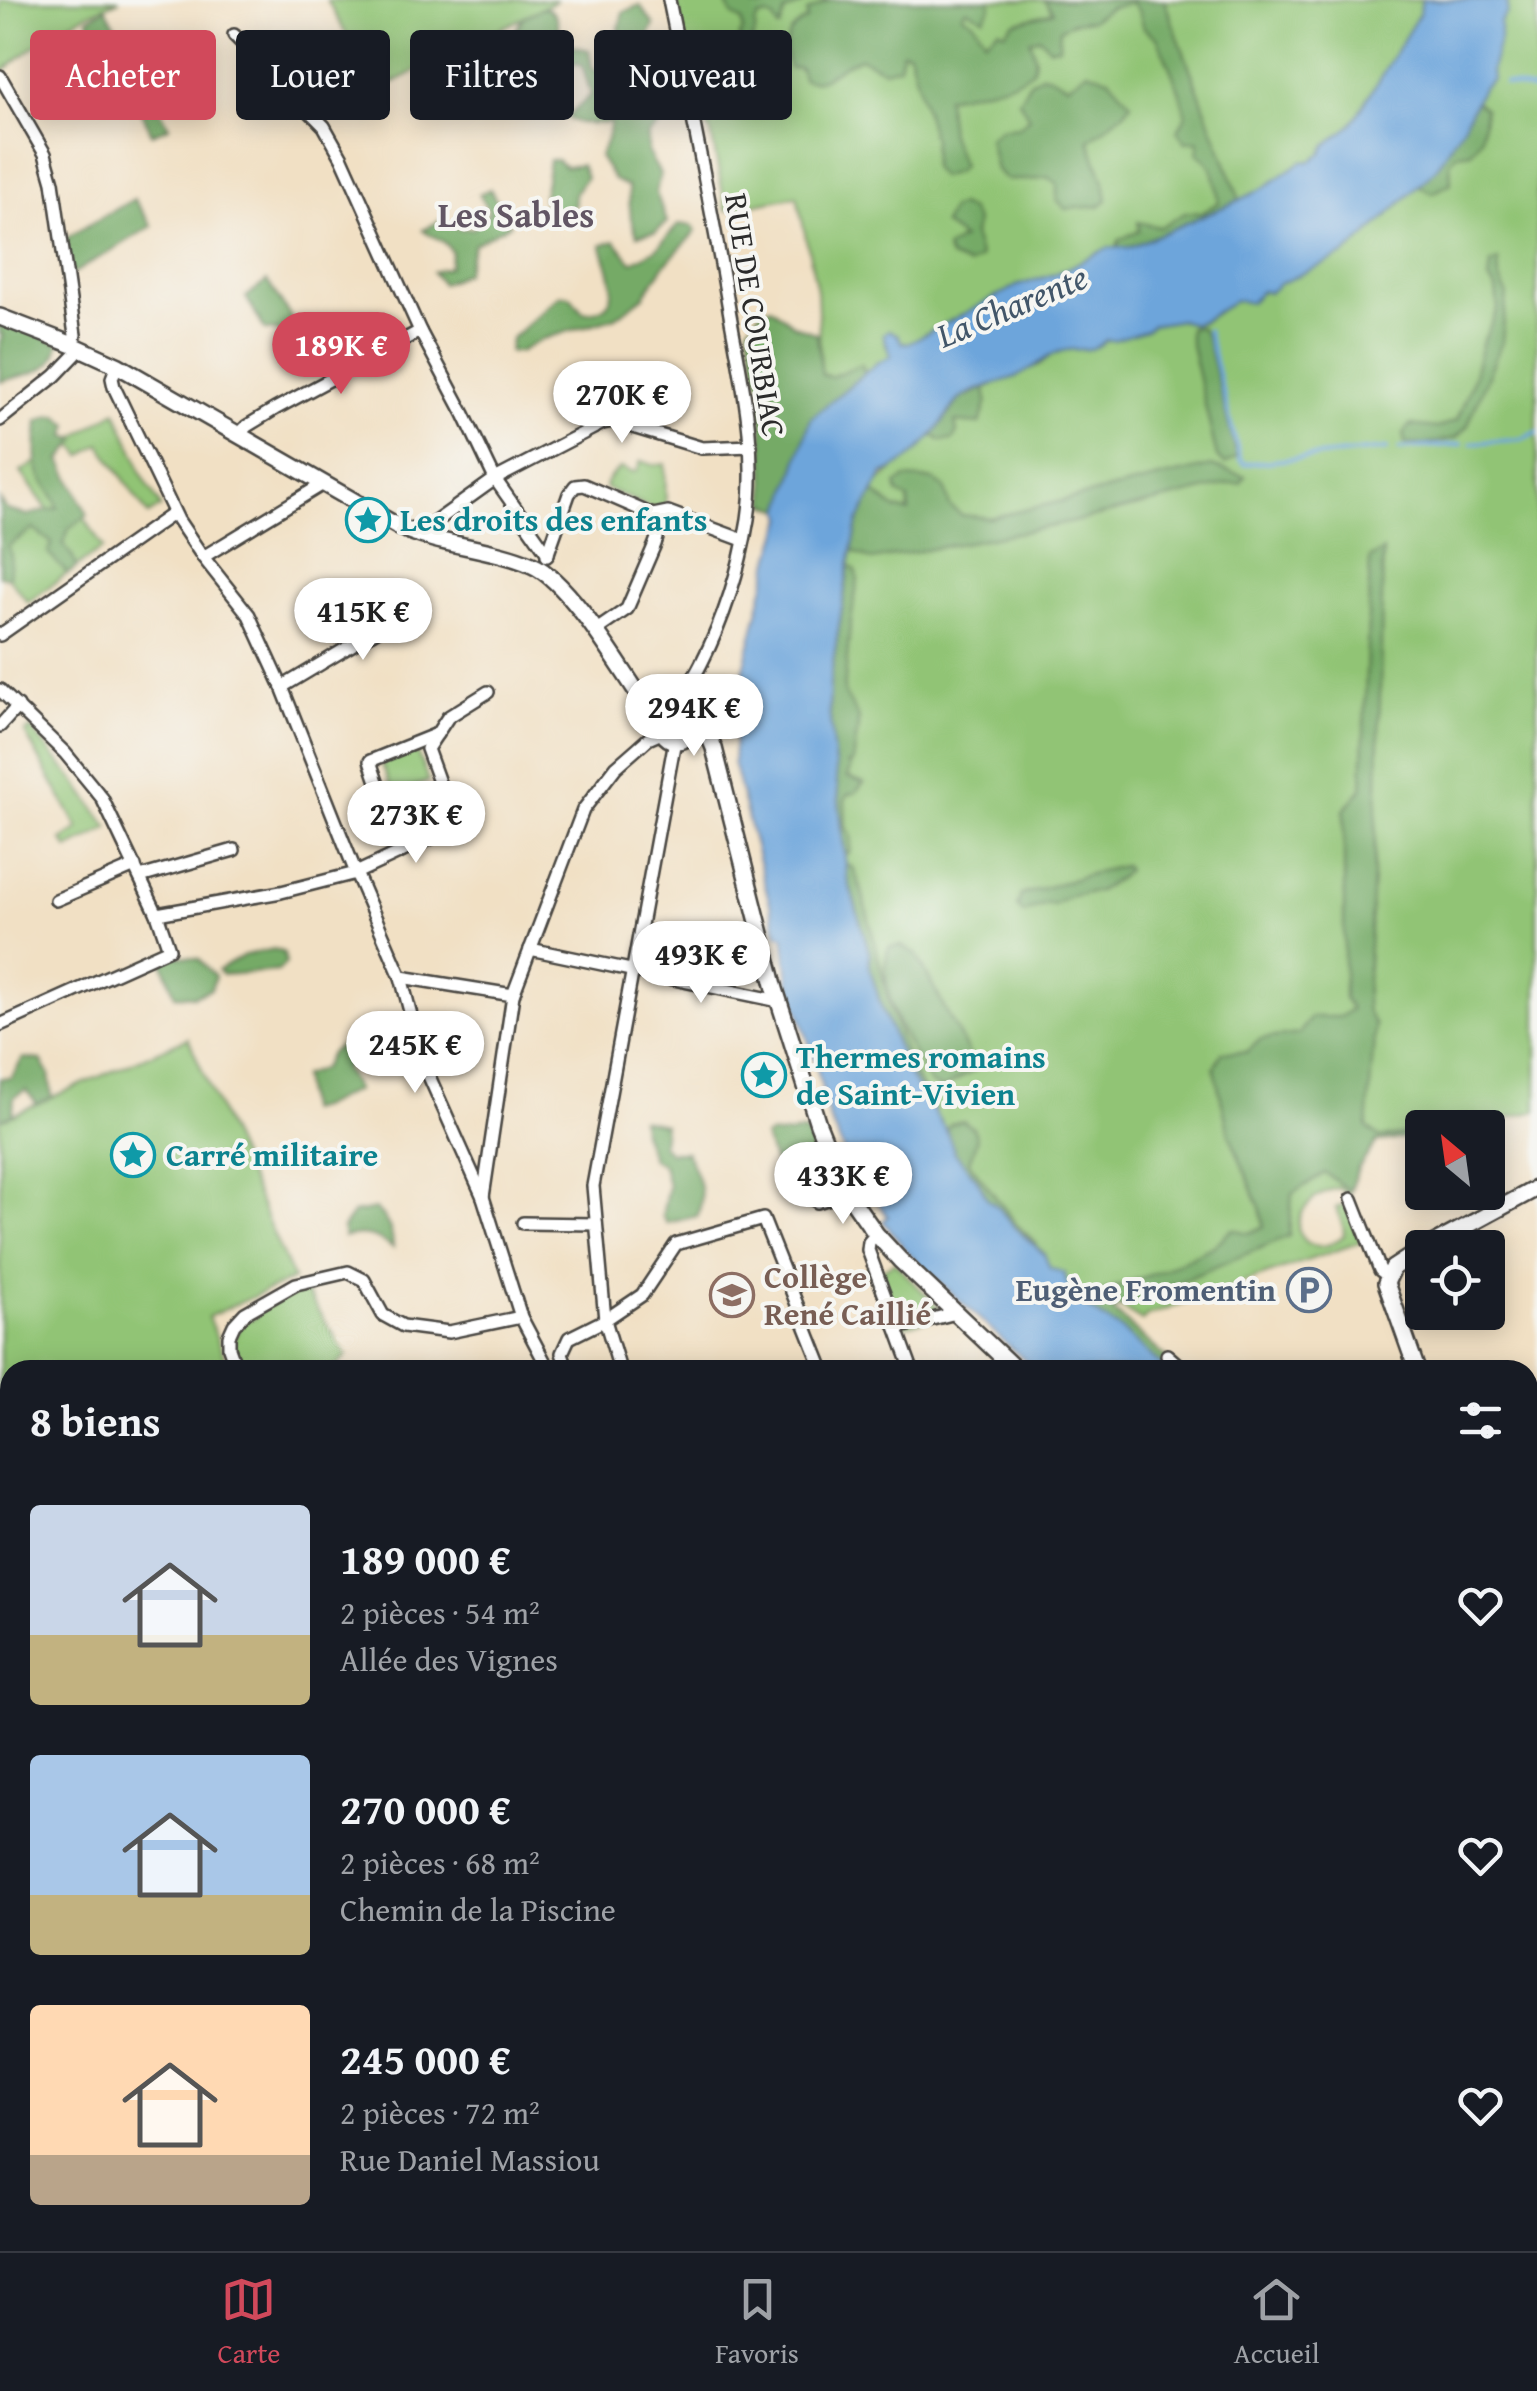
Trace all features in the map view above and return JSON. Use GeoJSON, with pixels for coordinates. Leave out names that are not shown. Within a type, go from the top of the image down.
{"type":"FeatureCollection","features":[{"type":"Feature","properties":{"kind":"street","name":"RUE DE COURBIAC"},"geometry":{"type":"LineString","coordinates":[[617,1360],[605,1320],[593,1186],[676,723],[686,690],[714,636],[737,567],[749,508],[746,406],[669,0]]}},
{"type":"Feature","properties":{"kind":"street"},"geometry":{"type":"LineString","coordinates":[[234,35],[324,126],[420,331],[495,479],[525,519],[544,562],[656,718],[707,731],[779,1001],[839,1195],[1005,1360]]}},
{"type":"Feature","properties":{"kind":"street"},"geometry":{"type":"LineString","coordinates":[[0,76],[33,129],[53,182],[77,347],[55,376],[0,420]]}},
{"type":"Feature","properties":{"kind":"street"},"geometry":{"type":"LineString","coordinates":[[0,316],[117,366],[417,534],[519,560],[544,562]]}},
{"type":"Feature","properties":{"kind":"street"},"geometry":{"type":"LineString","coordinates":[[238,435],[275,409],[420,331]]}},
{"type":"Feature","properties":{"kind":"street"},"geometry":{"type":"LineString","coordinates":[[117,366],[112,378],[114,387],[174,512],[248,615],[282,687],[401,977],[424,1065],[482,1196],[521,1317],[555,1360]]}},
{"type":"Feature","properties":{"kind":"street"},"geometry":{"type":"LineString","coordinates":[[417,534],[495,479],[603,423],[613,421],[702,448],[750,446]]}},
{"type":"Feature","properties":{"kind":"street"},"geometry":{"type":"LineString","coordinates":[[203,557],[324,484]]}},
{"type":"Feature","properties":{"kind":"street"},"geometry":{"type":"LineString","coordinates":[[544,562],[569,494],[576,486],[584,485],[653,516],[668,512],[744,540]]}},
{"type":"Feature","properties":{"kind":"street"},"geometry":{"type":"LineString","coordinates":[[0,634],[174,512]]}},
{"type":"Feature","properties":{"kind":"street"},"geometry":{"type":"LineString","coordinates":[[595,631],[628,609],[657,538],[653,516]]}},
{"type":"Feature","properties":{"kind":"street"},"geometry":{"type":"LineString","coordinates":[[282,687],[422,604]]}},
{"type":"Feature","properties":{"kind":"street"},"geometry":{"type":"LineString","coordinates":[[0,690],[65,753],[102,798],[169,950],[0,1025]]}},
{"type":"Feature","properties":{"kind":"street"},"geometry":{"type":"LineString","coordinates":[[388,810],[393,804],[440,785],[427,749],[448,716],[488,692]]}},
{"type":"Feature","properties":{"kind":"street"},"geometry":{"type":"LineString","coordinates":[[0,726],[18,706]]}},
{"type":"Feature","properties":{"kind":"street"},"geometry":{"type":"LineString","coordinates":[[482,1196],[512,995],[583,810],[616,767],[648,738],[676,723]]}},
{"type":"Feature","properties":{"kind":"street"},"geometry":{"type":"LineString","coordinates":[[401,852],[370,762],[438,734]]}},
{"type":"Feature","properties":{"kind":"street"},"geometry":{"type":"LineString","coordinates":[[156,914],[281,892],[356,873],[449,830]]}},
{"type":"Feature","properties":{"kind":"street"},"geometry":{"type":"LineString","coordinates":[[56,900],[137,872],[234,850]]}},
{"type":"Feature","properties":{"kind":"street"},"geometry":{"type":"LineString","coordinates":[[530,949],[779,1001]]}},
{"type":"Feature","properties":{"kind":"street"},"geometry":{"type":"LineString","coordinates":[[401,977],[512,995]]}},
{"type":"Feature","properties":{"kind":"street"},"geometry":{"type":"LineString","coordinates":[[1458,1230],[1537,1188]]}},
{"type":"Feature","properties":{"kind":"street"},"geometry":{"type":"LineString","coordinates":[[817,1202],[839,1195]]}},
{"type":"Feature","properties":{"kind":"street"},"geometry":{"type":"LineString","coordinates":[[1352,1199],[1380,1270],[1388,1276]]}},
{"type":"Feature","properties":{"kind":"street"},"geometry":{"type":"LineString","coordinates":[[560,1360],[569,1338],[642,1295],[676,1244],[763,1219],[819,1360]]}},
{"type":"Feature","properties":{"kind":"street"},"geometry":{"type":"LineString","coordinates":[[523,1224],[596,1224]]}},
{"type":"Feature","properties":{"kind":"street"},"geometry":{"type":"LineString","coordinates":[[876,1234],[868,1250],[908,1360]]}},
{"type":"Feature","properties":{"kind":"street"},"geometry":{"type":"LineString","coordinates":[[1405,1259],[1388,1276],[1387,1289],[1413,1360]]}},
{"type":"Feature","properties":{"kind":"street"},"geometry":{"type":"LineString","coordinates":[[233,1360],[229,1336],[245,1312],[296,1284],[348,1272],[364,1280],[384,1315],[403,1326],[449,1332],[521,1317]]}},
{"type":"Feature","properties":{"kind":"street"},"geometry":{"type":"LineString","coordinates":[[897,1328],[956,1313]]}},
{"type":"Feature","properties":{"kind":"street"},"geometry":{"type":"LineString","coordinates":[[1167,1354],[1173,1360]]}},
{"type":"Feature","properties":{"kind":"green space"},"geometry":{"type":"Polygon","coordinates":[[[0,0],[120,0],[59,30],[30,30],[30,50],[0,74],[0,0]]]}},
{"type":"Feature","properties":{"kind":"green space"},"geometry":{"type":"Polygon","coordinates":[[[327,0],[556,0],[498,30],[410,30],[410,74],[390,84],[390,30],[344,30],[327,0]]]}},
{"type":"Feature","properties":{"kind":"green space"},"geometry":{"type":"Polygon","coordinates":[[[676,0],[1537,0],[1537,1111],[1505,1118],[1505,1110],[1405,1110],[1405,1134],[1380,1138],[1358,1168],[1349,1195],[1339,1188],[1325,1192],[1305,1208],[1299,1220],[1299,1230],[1310,1244],[1332,1243],[1344,1235],[1336,1208],[1346,1204],[1361,1242],[1147,1316],[1142,1321],[1119,1307],[1100,1314],[1086,1307],[1049,1268],[1044,1253],[997,1206],[909,1075],[847,877],[829,710],[858,522],[877,484],[933,435],[960,399],[1039,365],[1054,353],[1152,325],[1204,321],[1235,300],[1130,247],[1108,248],[1055,274],[1017,286],[908,343],[886,345],[892,356],[866,372],[861,365],[831,377],[821,374],[817,290],[797,196],[726,210],[711,132],[704,120],[792,120],[792,30],[682,30],[676,0]]]}},
{"type":"Feature","properties":{"kind":"green space"},"geometry":{"type":"Polygon","coordinates":[[[725,0],[747,0],[762,8],[777,0],[811,0],[785,12],[780,28],[767,16],[759,17],[755,30],[743,30],[742,21],[732,15],[725,0]]]}},
{"type":"Feature","properties":{"kind":"green space"},"geometry":{"type":"Polygon","coordinates":[[[830,0],[990,0],[991,7],[984,18],[966,9],[962,14],[974,22],[986,40],[999,29],[1005,32],[1013,23],[1053,12],[1044,0],[1164,0],[1240,200],[1130,247],[1117,248],[1119,240],[1139,230],[1138,222],[1160,227],[1187,212],[1201,213],[1219,202],[1212,169],[1198,154],[1199,141],[1185,142],[1178,130],[1186,115],[1158,39],[1144,28],[1132,3],[1060,29],[1059,47],[1049,48],[1040,37],[1030,40],[1034,64],[1025,76],[992,88],[946,97],[950,134],[962,166],[940,177],[932,167],[933,139],[909,52],[902,51],[899,66],[884,70],[861,58],[825,77],[803,79],[800,68],[792,68],[792,32],[807,20],[807,12],[830,0]]]}},
{"type":"Feature","properties":{"kind":"green space"},"geometry":{"type":"Polygon","coordinates":[[[640,5],[654,25],[652,30],[619,30],[623,12],[640,5]]]}},
{"type":"Feature","properties":{"kind":"green space"},"geometry":{"type":"Polygon","coordinates":[[[544,7],[555,15],[559,30],[516,30],[523,17],[544,7]]]}},
{"type":"Feature","properties":{"kind":"green space"},"geometry":{"type":"Polygon","coordinates":[[[106,8],[118,30],[94,30],[88,19],[106,8]]]}},
{"type":"Feature","properties":{"kind":"green space"},"geometry":{"type":"Polygon","coordinates":[[[574,46],[589,50],[594,120],[666,120],[648,135],[648,153],[660,174],[656,193],[667,222],[656,232],[637,235],[628,187],[614,180],[599,157],[611,122],[589,124],[572,120],[574,111],[591,95],[582,66],[574,63],[574,46]]]}},
{"type":"Feature","properties":{"kind":"green space"},"geometry":{"type":"Polygon","coordinates":[[[1087,71],[1109,78],[1131,103],[1089,140],[1107,200],[1099,206],[1066,209],[1057,200],[1057,183],[1047,177],[1007,180],[996,170],[989,138],[1000,129],[1019,127],[1029,118],[1019,100],[1030,82],[1048,75],[1068,85],[1087,71]]]}},
{"type":"Feature","properties":{"kind":"green space"},"geometry":{"type":"Polygon","coordinates":[[[1476,101],[1485,109],[1481,138],[1471,152],[1457,154],[1450,162],[1451,183],[1433,193],[1419,186],[1437,168],[1476,101]]]}},
{"type":"Feature","properties":{"kind":"green space"},"geometry":{"type":"Polygon","coordinates":[[[146,120],[165,120],[169,127],[152,134],[146,120]]]}},
{"type":"Feature","properties":{"kind":"green space"},"geometry":{"type":"Polygon","coordinates":[[[549,160],[557,160],[565,167],[581,165],[586,177],[567,214],[545,210],[549,160]]]}},
{"type":"Feature","properties":{"kind":"green space"},"geometry":{"type":"Polygon","coordinates":[[[490,189],[510,224],[474,244],[465,273],[442,284],[433,272],[449,267],[452,252],[423,230],[441,220],[459,229],[474,228],[489,212],[479,194],[490,189]]]}},
{"type":"Feature","properties":{"kind":"green space"},"geometry":{"type":"Polygon","coordinates":[[[134,199],[152,226],[69,276],[66,238],[134,199]]]}},
{"type":"Feature","properties":{"kind":"green space"},"geometry":{"type":"Polygon","coordinates":[[[951,208],[970,210],[976,222],[973,235],[980,258],[968,265],[950,258],[946,249],[962,239],[943,224],[951,208]]]}},
{"type":"Feature","properties":{"kind":"green space"},"geometry":{"type":"Polygon","coordinates":[[[679,224],[693,226],[696,231],[663,267],[644,296],[616,317],[543,339],[519,352],[509,352],[511,339],[560,295],[570,296],[583,312],[606,305],[612,288],[601,245],[615,241],[632,262],[656,249],[679,224]]]}},
{"type":"Feature","properties":{"kind":"green space"},"geometry":{"type":"Polygon","coordinates":[[[1498,261],[1499,277],[1507,294],[1502,342],[1467,427],[1456,438],[1425,445],[1405,444],[1403,433],[1410,425],[1438,428],[1457,420],[1498,309],[1496,289],[1489,280],[1491,264],[1498,261]]]}},
{"type":"Feature","properties":{"kind":"green space"},"geometry":{"type":"Polygon","coordinates":[[[267,281],[302,341],[296,347],[282,332],[265,330],[246,297],[267,281]]]}},
{"type":"Feature","properties":{"kind":"green space"},"geometry":{"type":"Polygon","coordinates":[[[771,307],[794,325],[817,334],[822,375],[831,377],[861,364],[866,372],[811,419],[782,510],[766,504],[761,403],[773,392],[772,380],[759,384],[748,327],[763,308],[771,307]]]}},
{"type":"Feature","properties":{"kind":"green space"},"geometry":{"type":"Polygon","coordinates":[[[0,317],[59,344],[51,362],[37,372],[0,382],[0,317]]]}},
{"type":"Feature","properties":{"kind":"green space"},"geometry":{"type":"Polygon","coordinates":[[[1200,327],[1206,336],[1237,457],[1225,464],[1217,457],[1189,336],[1189,328],[1200,327]]]}},
{"type":"Feature","properties":{"kind":"green space"},"geometry":{"type":"Polygon","coordinates":[[[985,388],[987,401],[980,424],[955,422],[957,432],[953,440],[941,441],[933,435],[960,399],[985,388]]]}},
{"type":"Feature","properties":{"kind":"green space"},"geometry":{"type":"Polygon","coordinates":[[[116,411],[141,473],[161,507],[148,515],[100,444],[82,456],[74,445],[50,461],[103,548],[28,602],[0,567],[0,551],[52,516],[21,472],[116,411]]]}},
{"type":"Feature","properties":{"kind":"green space"},"geometry":{"type":"Polygon","coordinates":[[[58,416],[69,425],[66,436],[77,440],[61,460],[88,515],[69,528],[63,545],[77,567],[68,574],[48,553],[52,543],[33,529],[8,546],[9,578],[0,576],[0,500],[7,510],[27,515],[58,508],[39,472],[37,458],[38,421],[58,416]]]}},
{"type":"Feature","properties":{"kind":"green space"},"geometry":{"type":"Polygon","coordinates":[[[641,461],[665,464],[666,504],[661,509],[605,488],[615,472],[621,468],[637,471],[641,461]]]}},
{"type":"Feature","properties":{"kind":"green space"},"geometry":{"type":"Polygon","coordinates":[[[1211,466],[1245,476],[1241,483],[1069,523],[872,560],[852,551],[858,522],[873,492],[896,509],[909,512],[908,499],[898,494],[896,485],[906,478],[933,480],[944,487],[950,506],[961,515],[990,518],[1211,466]]]}},
{"type":"Feature","properties":{"kind":"green space"},"geometry":{"type":"Polygon","coordinates":[[[1383,551],[1378,789],[1366,1000],[1367,1012],[1375,1025],[1367,1127],[1380,1138],[1405,1134],[1405,1139],[1377,1142],[1358,1168],[1350,1191],[1325,1173],[1292,1194],[1289,1236],[1112,1310],[1169,1360],[1156,1360],[1120,1329],[1086,1307],[1081,1299],[1164,1270],[1214,1246],[1232,1229],[1249,1233],[1264,1226],[1229,1133],[1214,1068],[1222,1052],[1247,1052],[1261,1039],[1299,1034],[1311,1017],[1340,1017],[1351,1009],[1344,999],[1344,810],[1362,789],[1370,558],[1383,551]]]}},
{"type":"Feature","properties":{"kind":"green space"},"geometry":{"type":"Polygon","coordinates":[[[849,566],[855,569],[858,580],[844,692],[859,718],[853,763],[848,764],[851,767],[847,777],[864,783],[845,801],[846,827],[852,837],[850,853],[845,855],[829,710],[849,566]]]}},
{"type":"Feature","properties":{"kind":"green space"},"geometry":{"type":"Polygon","coordinates":[[[31,729],[109,828],[68,849],[62,840],[79,829],[25,733],[31,729]]]}},
{"type":"Feature","properties":{"kind":"green space"},"geometry":{"type":"Polygon","coordinates":[[[415,748],[429,781],[395,795],[381,763],[415,748]]]}},
{"type":"Feature","properties":{"kind":"green space"},"geometry":{"type":"Polygon","coordinates":[[[846,865],[853,867],[862,891],[891,1009],[911,1069],[935,1115],[909,1075],[882,1009],[846,865]]]}},
{"type":"Feature","properties":{"kind":"green space"},"geometry":{"type":"Polygon","coordinates":[[[1124,866],[1127,870],[1119,878],[1098,891],[1023,913],[1017,906],[1021,895],[1124,866]]]}},
{"type":"Feature","properties":{"kind":"green space"},"geometry":{"type":"Polygon","coordinates":[[[902,946],[916,954],[977,1069],[942,1089],[930,1084],[890,1000],[886,982],[889,947],[902,946]]]}},
{"type":"Feature","properties":{"kind":"green space"},"geometry":{"type":"Polygon","coordinates":[[[274,949],[284,953],[286,963],[278,971],[222,975],[218,970],[245,955],[274,949]]]}},
{"type":"Feature","properties":{"kind":"green space"},"geometry":{"type":"Polygon","coordinates":[[[172,955],[199,959],[215,977],[211,989],[194,996],[175,995],[162,961],[172,955]]]}},
{"type":"Feature","properties":{"kind":"green space"},"geometry":{"type":"Polygon","coordinates":[[[188,1038],[293,1279],[208,1317],[226,1360],[0,1360],[0,1120],[188,1038]]]}},
{"type":"Feature","properties":{"kind":"green space"},"geometry":{"type":"Polygon","coordinates":[[[351,1038],[363,1042],[344,1067],[356,1090],[307,1111],[302,1076],[323,1068],[330,1053],[351,1038]]]}},
{"type":"Feature","properties":{"kind":"green space"},"geometry":{"type":"Polygon","coordinates":[[[23,1058],[41,1060],[49,1074],[52,1097],[37,1104],[26,1090],[14,1097],[13,1114],[0,1120],[0,1078],[11,1078],[23,1058]]]}},
{"type":"Feature","properties":{"kind":"green space"},"geometry":{"type":"Polygon","coordinates":[[[641,1119],[664,1124],[662,1145],[669,1152],[686,1152],[699,1183],[698,1216],[667,1223],[662,1216],[668,1186],[663,1165],[652,1159],[641,1119]]]}},
{"type":"Feature","properties":{"kind":"green space"},"geometry":{"type":"Polygon","coordinates":[[[963,1121],[973,1128],[977,1138],[969,1162],[1037,1248],[988,1200],[977,1179],[955,1154],[946,1130],[950,1124],[963,1121]]]}},
{"type":"Feature","properties":{"kind":"green space"},"geometry":{"type":"Polygon","coordinates":[[[805,1131],[823,1162],[815,1186],[797,1204],[789,1201],[764,1137],[805,1131]]]}},
{"type":"Feature","properties":{"kind":"green space"},"geometry":{"type":"Polygon","coordinates":[[[375,1209],[389,1226],[393,1248],[370,1236],[344,1237],[342,1229],[353,1213],[375,1209]]]}},
{"type":"Feature","properties":{"kind":"green space"},"geometry":{"type":"Polygon","coordinates":[[[894,1262],[946,1315],[897,1328],[880,1271],[894,1262]]]}},
{"type":"Feature","properties":{"kind":"green space"},"geometry":{"type":"Polygon","coordinates":[[[303,1288],[347,1355],[342,1360],[237,1360],[237,1332],[246,1318],[255,1318],[255,1311],[303,1288]]]}},
{"type":"Feature","properties":{"kind":"water","name":"La Charente"},"geometry":{"type":"Polygon","coordinates":[[[1422,0],[1508,0],[1507,13],[1500,22],[1492,80],[1482,88],[1437,168],[1376,227],[1346,254],[1279,284],[1270,292],[1261,291],[1250,303],[1235,300],[1193,324],[1180,320],[1152,325],[1093,348],[1063,351],[1027,372],[965,396],[915,453],[883,474],[858,522],[830,681],[829,710],[847,877],[882,1009],[909,1075],[988,1200],[1044,1254],[1050,1268],[1064,1273],[1069,1288],[1086,1307],[1120,1329],[1156,1360],[1024,1360],[909,1254],[883,1221],[888,1217],[866,1186],[860,1187],[829,1118],[789,981],[784,936],[778,935],[733,762],[738,693],[784,518],[782,510],[811,418],[877,363],[891,356],[883,334],[889,330],[902,343],[908,343],[1017,286],[1055,274],[1108,248],[1130,247],[1240,200],[1301,162],[1311,161],[1351,125],[1419,14],[1422,0]]]}},
{"type":"Feature","properties":{"kind":"waterway"},"geometry":{"type":"LineString","coordinates":[[1505,84],[1537,91]]}},
{"type":"Feature","properties":{"kind":"waterway"},"geometry":{"type":"LineString","coordinates":[[1207,330],[1244,464],[1387,449]]}},
{"type":"Feature","properties":{"kind":"waterway"},"geometry":{"type":"LineString","coordinates":[[1472,443],[1522,439],[1537,432]]}},
{"type":"Feature","properties":{"kind":"waterway"},"geometry":{"type":"LineString","coordinates":[[1399,449],[1462,444]]}},
{"type":"Feature","properties":{"kind":"place","name":"Les droits des enfants"},"geometry":{"type":"Point","coordinates":[368,520]}},
{"type":"Feature","properties":{"kind":"place","name":"Thermes romains de Saint-Vivien"},"geometry":{"type":"Point","coordinates":[764,1075]}},
{"type":"Feature","properties":{"kind":"place","name":"Carré militaire"},"geometry":{"type":"Point","coordinates":[133,1155]}},
{"type":"Feature","properties":{"kind":"place","name":"Eugène Fromentin"},"geometry":{"type":"Point","coordinates":[1309,1290]}},
{"type":"Feature","properties":{"kind":"place","name":"Collège René Caillié"},"geometry":{"type":"Point","coordinates":[732,1295]}},
{"type":"Feature","properties":{"kind":"district","name":"Les Sables"},"geometry":{"type":"Point","coordinates":[516,215]}}]}
